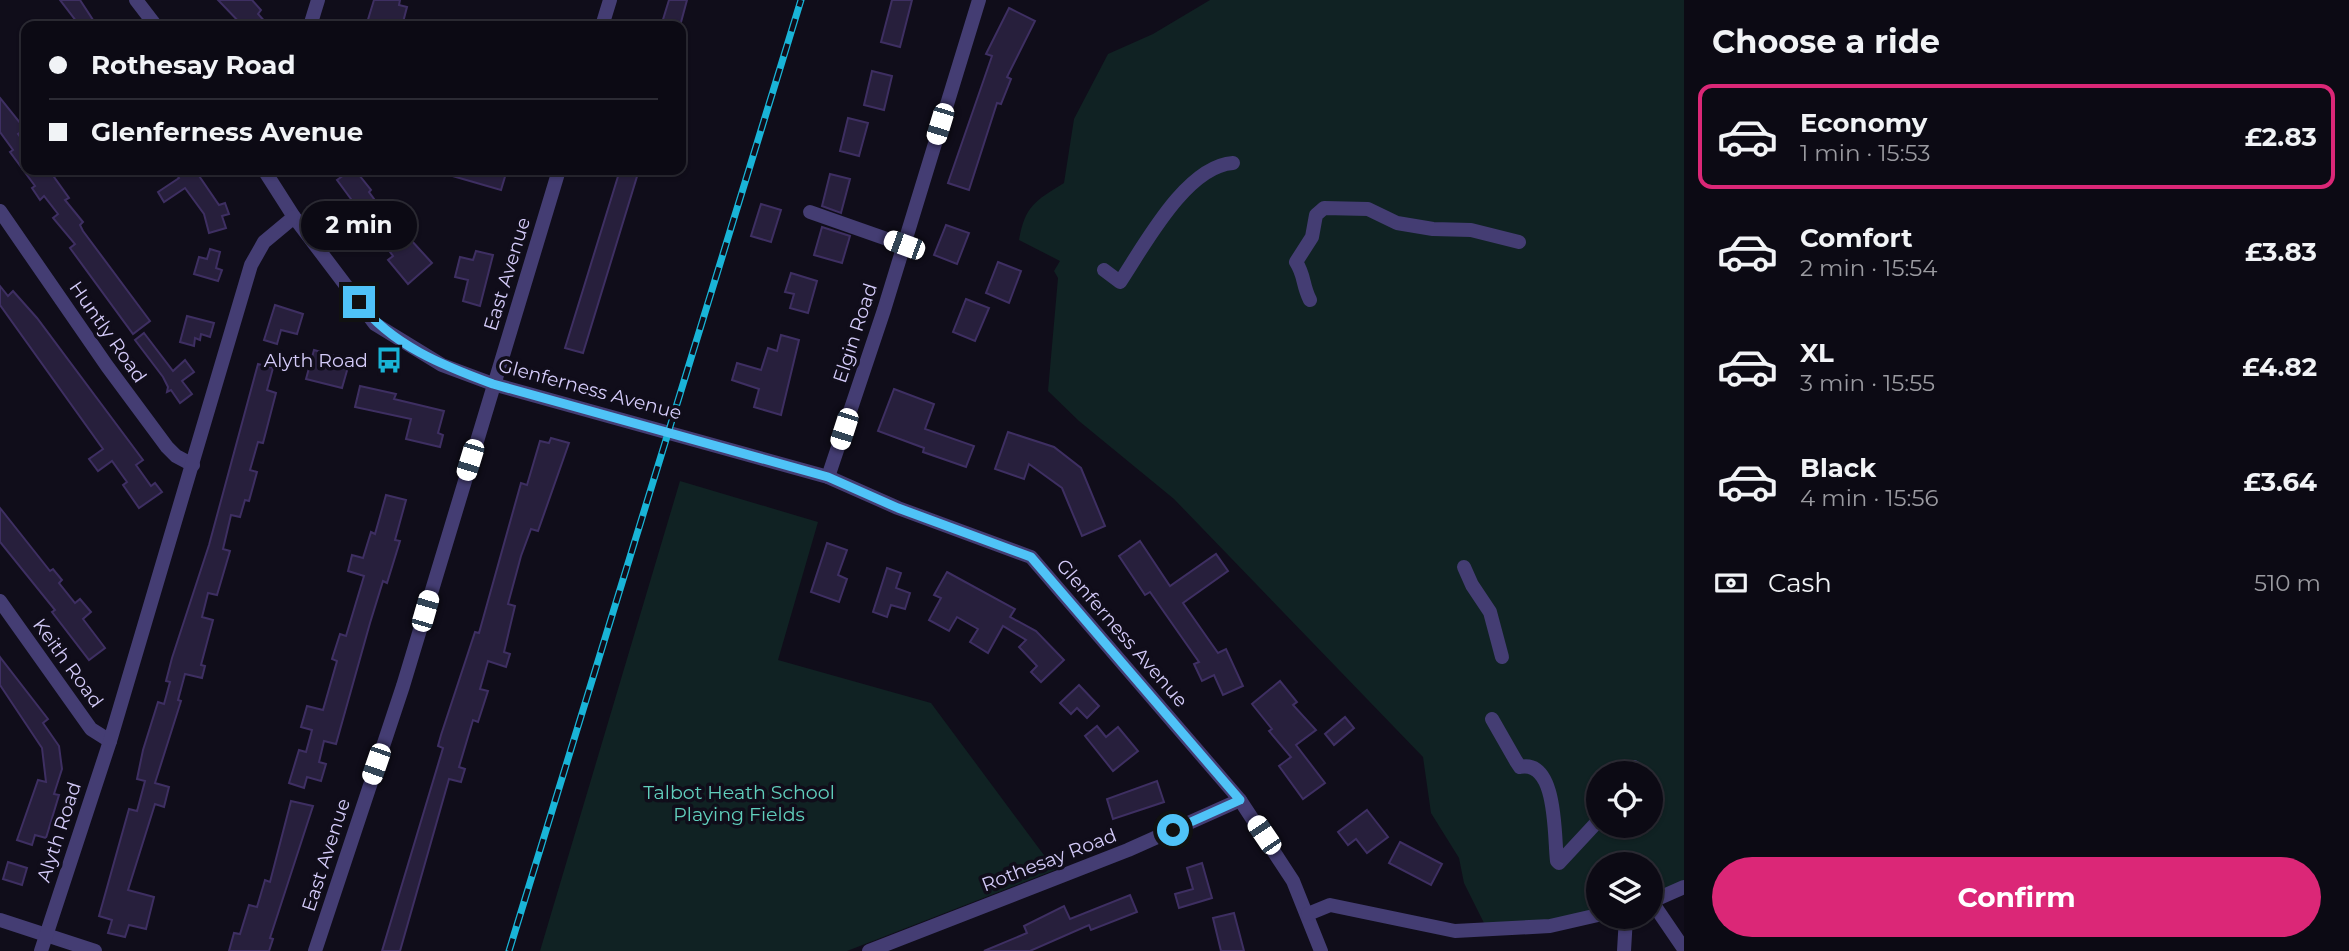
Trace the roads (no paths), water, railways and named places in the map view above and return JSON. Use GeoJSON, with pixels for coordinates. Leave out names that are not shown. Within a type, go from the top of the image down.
{"type":"FeatureCollection","features":[{"type":"Feature","properties":{"kind":"street"},"geometry":{"type":"LineString","coordinates":[[136,0],[152,21]]}},
{"type":"Feature","properties":{"kind":"street"},"geometry":{"type":"LineString","coordinates":[[312,21],[318,0]]}},
{"type":"Feature","properties":{"kind":"street"},"geometry":{"type":"LineString","coordinates":[[604,21],[610,0]]}},
{"type":"Feature","properties":{"kind":"street","name":"Elgin Road"},"geometry":{"type":"LineString","coordinates":[[828,477],[904,245],[979,0]]}},
{"type":"Feature","properties":{"kind":"street"},"geometry":{"type":"LineString","coordinates":[[1104,270],[1120,282],[1168,211],[1188,188],[1213,167],[1233,163]]}},
{"type":"Feature","properties":{"kind":"street","name":"Glenferness Avenue"},"geometry":{"type":"LineString","coordinates":[[267,175],[294,217],[375,324],[442,365],[493,384],[627,419],[828,477],[898,508],[1031,557],[1240,800],[1293,881],[1321,951]]}},
{"type":"Feature","properties":{"kind":"street","name":"East Avenue"},"geometry":{"type":"LineString","coordinates":[[316,951],[403,686],[557,175]]}},
{"type":"Feature","properties":{"kind":"street"},"geometry":{"type":"LineString","coordinates":[[1310,300],[1303,285],[1304,272],[1296,262],[1312,237],[1316,215],[1324,208],[1368,209],[1397,223],[1433,229],[1471,230],[1519,242]]}},
{"type":"Feature","properties":{"kind":"street","name":"Huntly Road"},"geometry":{"type":"LineString","coordinates":[[0,211],[107,366],[167,447],[176,456],[193,465]]}},
{"type":"Feature","properties":{"kind":"street"},"geometry":{"type":"LineString","coordinates":[[810,212],[904,245]]}},
{"type":"Feature","properties":{"kind":"street","name":"Alyth Road"},"geometry":{"type":"LineString","coordinates":[[41,951],[110,741],[256,253],[294,217]]}},
{"type":"Feature","properties":{"kind":"street"},"geometry":{"type":"LineString","coordinates":[[1464,567],[1472,586],[1490,612],[1502,657]]}},
{"type":"Feature","properties":{"kind":"street","name":"Keith Road"},"geometry":{"type":"LineString","coordinates":[[0,601],[91,729],[110,741]]}},
{"type":"Feature","properties":{"kind":"street"},"geometry":{"type":"LineString","coordinates":[[1492,719],[1520,767],[1534,768],[1540,773],[1550,792],[1559,863],[1586,834]]}},
{"type":"Feature","properties":{"kind":"street","name":"Rothesay Road"},"geometry":{"type":"LineString","coordinates":[[869,951],[1128,849],[1240,800]]}},
{"type":"Feature","properties":{"kind":"street"},"geometry":{"type":"LineString","coordinates":[[1663,897],[1684,887]]}},
{"type":"Feature","properties":{"kind":"street"},"geometry":{"type":"LineString","coordinates":[[1308,914],[1330,905],[1455,930],[1550,926],[1586,918]]}},
{"type":"Feature","properties":{"kind":"street"},"geometry":{"type":"LineString","coordinates":[[1663,919],[1684,949]]}},
{"type":"Feature","properties":{"kind":"street"},"geometry":{"type":"LineString","coordinates":[[0,920],[95,951]]}},
{"type":"Feature","properties":{"kind":"street"},"geometry":{"type":"LineString","coordinates":[[1624,951],[1625,929]]}},
{"type":"Feature","properties":{"kind":"railway"},"geometry":{"type":"LineString","coordinates":[[509,951],[801,0]]}},
{"type":"Feature","properties":{"kind":"place","name":"Alyth Road"},"geometry":{"type":"Point","coordinates":[389,360]}},
{"type":"Feature","properties":{"kind":"park label","name":"Talbot Heath School Playing Fields"},"geometry":{"type":"Point","coordinates":[739,803]}}]}
